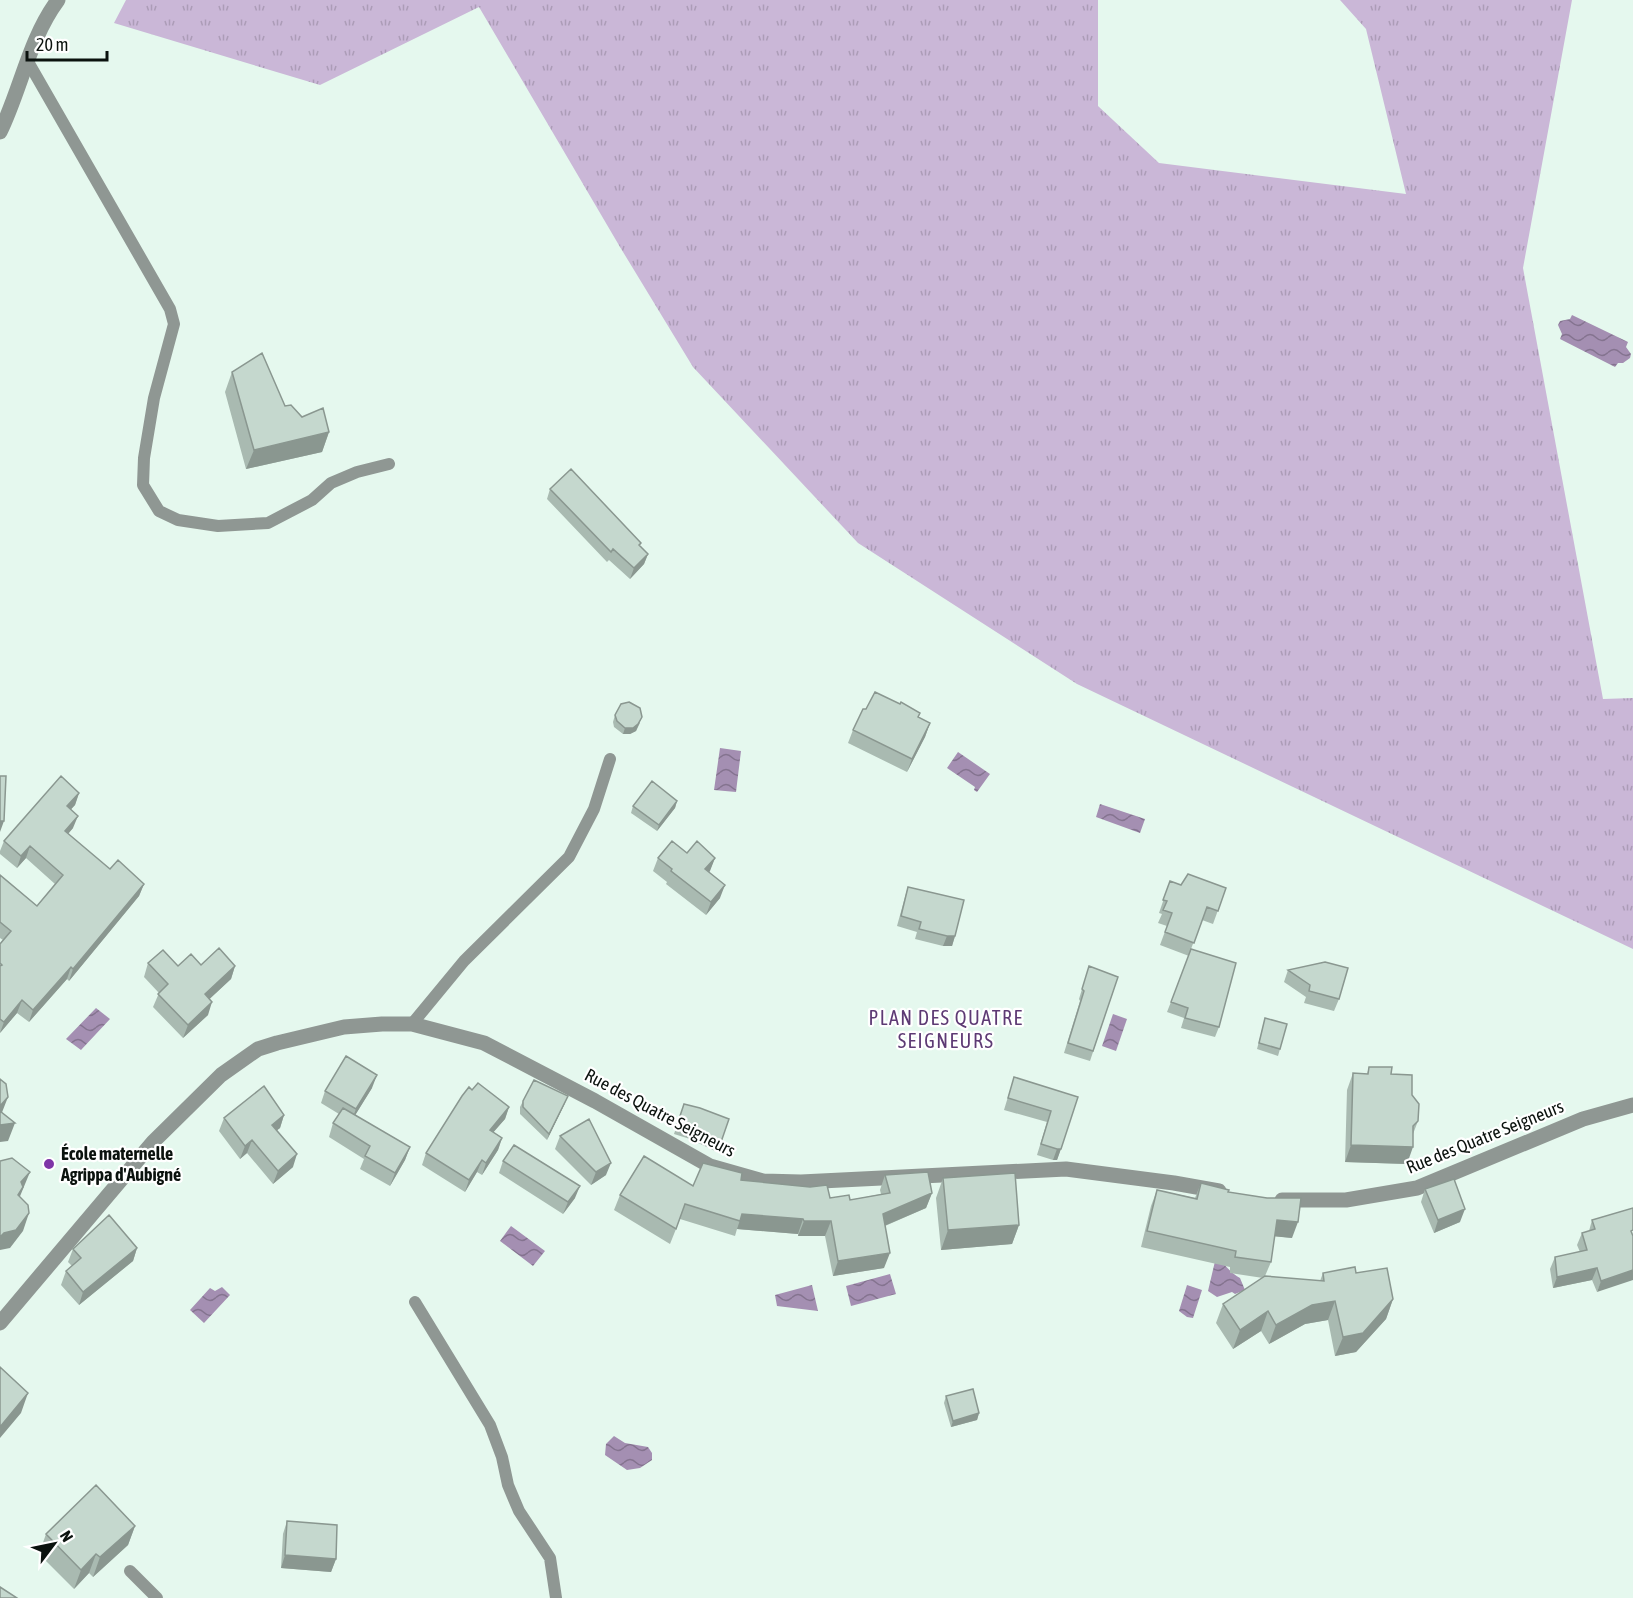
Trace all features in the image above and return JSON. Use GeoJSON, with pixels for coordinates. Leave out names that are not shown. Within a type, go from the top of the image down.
{"type":"FeatureCollection","features":[{"type":"Feature","properties":{"kind":"street"},"geometry":{"type":"LineString","coordinates":[[1,126],[11,110],[27,60],[58,0]]}},
{"type":"Feature","properties":{"kind":"street","name":"Rue des Quatre Seigneurs"},"geometry":{"type":"LineString","coordinates":[[0,1323],[153,1142],[221,1075],[241,1059],[258,1050],[277,1043],[344,1027],[412,1024],[484,1043],[595,1101],[710,1166],[763,1181],[801,1182],[1066,1169],[1231,1193]]}},
{"type":"Feature","properties":{"kind":"street","name":"Rue des Quatre Seigneurs"},"geometry":{"type":"LineString","coordinates":[[1265,1199],[1346,1200],[1417,1188],[1583,1119],[1633,1105]]}},
{"type":"Feature","properties":{"kind":"lane"},"geometry":{"type":"LineString","coordinates":[[27,60],[170,309],[174,324],[154,398],[144,458],[143,485],[159,511],[178,520],[218,526],[268,523],[312,500],[331,483],[357,472],[389,464]]}},
{"type":"Feature","properties":{"kind":"lane"},"geometry":{"type":"LineString","coordinates":[[412,1024],[464,961],[569,857],[594,809],[610,759]]}},
{"type":"Feature","properties":{"kind":"lane"},"geometry":{"type":"LineString","coordinates":[[415,1302],[490,1425],[502,1456],[508,1485],[519,1511],[550,1558],[556,1598]]}},
{"type":"Feature","properties":{"kind":"lane"},"geometry":{"type":"LineString","coordinates":[[130,1571],[157,1598]]}},
{"type":"Feature","properties":{"kind":"green space"},"geometry":{"type":"Polygon","coordinates":[[[126,0],[1098,0],[1098,106],[1159,163],[1406,194],[1366,29],[1340,0],[1572,0],[1523,268],[1603,699],[1633,698],[1633,949],[1077,684],[858,543],[693,367],[479,7],[320,85],[114,23],[126,0]]]}},
{"type":"Feature","properties":{"kind":"water"},"geometry":{"type":"Polygon","coordinates":[[[1572,315],[1628,342],[1626,347],[1631,354],[1630,358],[1623,363],[1618,363],[1615,367],[1560,339],[1562,334],[1558,325],[1560,321],[1570,319],[1572,315]]]}},
{"type":"Feature","properties":{"kind":"water"},"geometry":{"type":"Polygon","coordinates":[[[720,748],[741,751],[736,792],[714,790],[720,748]]]}},
{"type":"Feature","properties":{"kind":"water"},"geometry":{"type":"Polygon","coordinates":[[[958,752],[990,774],[977,792],[974,790],[975,787],[947,768],[958,752]]]}},
{"type":"Feature","properties":{"kind":"water"},"geometry":{"type":"Polygon","coordinates":[[[1100,804],[1145,819],[1140,833],[1096,817],[1100,804]]]}},
{"type":"Feature","properties":{"kind":"water"},"geometry":{"type":"Polygon","coordinates":[[[96,1008],[110,1019],[81,1050],[66,1039],[96,1008]]]}},
{"type":"Feature","properties":{"kind":"water"},"geometry":{"type":"Polygon","coordinates":[[[1113,1014],[1127,1019],[1116,1051],[1102,1046],[1113,1014]]]}},
{"type":"Feature","properties":{"kind":"water"},"geometry":{"type":"Polygon","coordinates":[[[511,1226],[545,1251],[533,1266],[500,1241],[511,1226]]]}},
{"type":"Feature","properties":{"kind":"water"},"geometry":{"type":"Polygon","coordinates":[[[1216,1257],[1240,1278],[1245,1290],[1217,1297],[1208,1291],[1216,1257]]]}},
{"type":"Feature","properties":{"kind":"water"},"geometry":{"type":"Polygon","coordinates":[[[890,1274],[896,1294],[851,1306],[846,1286],[890,1274]]]}},
{"type":"Feature","properties":{"kind":"water"},"geometry":{"type":"Polygon","coordinates":[[[812,1285],[818,1311],[777,1306],[775,1295],[812,1285]]]}},
{"type":"Feature","properties":{"kind":"water"},"geometry":{"type":"Polygon","coordinates":[[[1187,1285],[1202,1290],[1193,1318],[1179,1311],[1187,1285]]]}},
{"type":"Feature","properties":{"kind":"water"},"geometry":{"type":"Polygon","coordinates":[[[222,1287],[230,1295],[204,1323],[190,1310],[210,1288],[215,1291],[222,1287]]]}},
{"type":"Feature","properties":{"kind":"water"},"geometry":{"type":"Polygon","coordinates":[[[614,1436],[625,1443],[648,1447],[652,1453],[652,1460],[640,1468],[627,1470],[605,1455],[606,1444],[614,1436]]]}},
{"type":"Feature","properties":{"kind":"building"},"geometry":{"type":"Polygon","coordinates":[[[262,353],[285,406],[291,405],[302,417],[323,408],[329,432],[254,450],[232,372],[262,353]]]}},
{"type":"Feature","properties":{"kind":"building"},"geometry":{"type":"Polygon","coordinates":[[[571,469],[641,543],[639,545],[648,554],[634,568],[613,549],[611,552],[550,489],[571,469]]]}},
{"type":"Feature","properties":{"kind":"building"},"geometry":{"type":"Polygon","coordinates":[[[875,692],[900,704],[901,702],[920,713],[918,717],[930,723],[912,759],[853,730],[863,709],[866,709],[875,692]]]}},
{"type":"Feature","properties":{"kind":"building"},"geometry":{"type":"Polygon","coordinates":[[[629,702],[640,708],[642,717],[633,728],[625,728],[617,721],[615,715],[621,704],[629,702]]]}},
{"type":"Feature","properties":{"kind":"building"},"geometry":{"type":"Polygon","coordinates":[[[0,776],[6,776],[4,821],[0,821],[0,776]]]}},
{"type":"Feature","properties":{"kind":"building"},"geometry":{"type":"Polygon","coordinates":[[[61,776],[79,793],[67,806],[78,816],[65,831],[110,869],[118,860],[144,884],[73,969],[71,967],[33,1010],[22,1000],[4,1022],[0,1019],[0,966],[2,965],[0,963],[0,944],[11,931],[0,922],[0,875],[37,906],[63,875],[30,846],[21,856],[4,841],[61,776]]]}},
{"type":"Feature","properties":{"kind":"building"},"geometry":{"type":"Polygon","coordinates":[[[652,781],[677,801],[659,825],[633,806],[652,781]]]}},
{"type":"Feature","properties":{"kind":"building"},"geometry":{"type":"Polygon","coordinates":[[[672,841],[687,853],[697,841],[715,858],[705,869],[725,885],[711,902],[658,858],[672,841]]]}},
{"type":"Feature","properties":{"kind":"building"},"geometry":{"type":"Polygon","coordinates":[[[1188,874],[1226,888],[1218,911],[1207,907],[1194,943],[1165,932],[1172,913],[1163,910],[1167,901],[1163,900],[1170,881],[1181,885],[1188,874]]]}},
{"type":"Feature","properties":{"kind":"building"},"geometry":{"type":"Polygon","coordinates":[[[908,887],[964,900],[955,936],[919,929],[921,922],[901,916],[908,887]]]}},
{"type":"Feature","properties":{"kind":"building"},"geometry":{"type":"Polygon","coordinates":[[[219,948],[235,966],[205,994],[212,1002],[188,1025],[158,994],[168,984],[148,963],[163,950],[178,966],[191,954],[201,965],[219,948]]]}},
{"type":"Feature","properties":{"kind":"building"},"geometry":{"type":"Polygon","coordinates":[[[1191,949],[1236,963],[1219,1027],[1185,1018],[1188,1008],[1171,1002],[1191,949]]]}},
{"type":"Feature","properties":{"kind":"building"},"geometry":{"type":"Polygon","coordinates":[[[1325,962],[1348,968],[1339,999],[1309,991],[1310,985],[1288,970],[1325,962]]]}},
{"type":"Feature","properties":{"kind":"building"},"geometry":{"type":"Polygon","coordinates":[[[1089,966],[1118,977],[1093,1051],[1068,1043],[1089,966]]]}},
{"type":"Feature","properties":{"kind":"building"},"geometry":{"type":"Polygon","coordinates":[[[1265,1018],[1287,1024],[1280,1049],[1259,1043],[1265,1018]]]}},
{"type":"Feature","properties":{"kind":"building"},"geometry":{"type":"Polygon","coordinates":[[[346,1056],[377,1075],[356,1109],[325,1091],[346,1056]]]}},
{"type":"Feature","properties":{"kind":"building"},"geometry":{"type":"Polygon","coordinates":[[[1369,1067],[1392,1067],[1391,1074],[1412,1075],[1412,1095],[1419,1104],[1418,1121],[1413,1126],[1413,1147],[1351,1145],[1353,1073],[1368,1074],[1369,1067]]]}},
{"type":"Feature","properties":{"kind":"building"},"geometry":{"type":"Polygon","coordinates":[[[1014,1077],[1078,1097],[1061,1149],[1041,1144],[1051,1111],[1008,1098],[1014,1077]]]}},
{"type":"Feature","properties":{"kind":"building"},"geometry":{"type":"Polygon","coordinates":[[[0,1079],[6,1084],[8,1097],[0,1106],[0,1079]]]}},
{"type":"Feature","properties":{"kind":"building"},"geometry":{"type":"Polygon","coordinates":[[[534,1080],[568,1096],[549,1134],[523,1107],[523,1101],[534,1080]]]}},
{"type":"Feature","properties":{"kind":"building"},"geometry":{"type":"Polygon","coordinates":[[[478,1083],[509,1107],[490,1130],[502,1138],[486,1163],[482,1160],[469,1180],[426,1153],[462,1096],[469,1087],[472,1090],[478,1083]]]}},
{"type":"Feature","properties":{"kind":"building"},"geometry":{"type":"Polygon","coordinates":[[[264,1086],[284,1115],[272,1125],[297,1154],[278,1171],[252,1140],[245,1146],[224,1118],[264,1086]]]}},
{"type":"Feature","properties":{"kind":"building"},"geometry":{"type":"Polygon","coordinates":[[[684,1104],[729,1119],[720,1145],[692,1132],[676,1128],[684,1104]]]}},
{"type":"Feature","properties":{"kind":"building"},"geometry":{"type":"Polygon","coordinates":[[[343,1108],[410,1147],[395,1173],[365,1156],[370,1146],[333,1123],[343,1108]]]}},
{"type":"Feature","properties":{"kind":"building"},"geometry":{"type":"Polygon","coordinates":[[[0,1111],[15,1123],[0,1125],[0,1111]]]}},
{"type":"Feature","properties":{"kind":"building"},"geometry":{"type":"Polygon","coordinates":[[[589,1119],[611,1163],[596,1172],[560,1136],[589,1119]]]}},
{"type":"Feature","properties":{"kind":"building"},"geometry":{"type":"Polygon","coordinates":[[[514,1145],[580,1186],[568,1202],[503,1161],[514,1145]]]}},
{"type":"Feature","properties":{"kind":"building"},"geometry":{"type":"Polygon","coordinates":[[[644,1156],[693,1186],[703,1163],[742,1173],[741,1180],[810,1187],[827,1185],[830,1198],[849,1195],[850,1200],[890,1193],[885,1175],[928,1172],[932,1193],[883,1214],[890,1253],[838,1261],[831,1221],[804,1221],[803,1219],[742,1214],[740,1221],[685,1204],[676,1229],[620,1195],[644,1156]]]}},
{"type":"Feature","properties":{"kind":"building"},"geometry":{"type":"Polygon","coordinates":[[[12,1158],[30,1172],[21,1182],[23,1187],[18,1195],[28,1205],[29,1213],[16,1230],[4,1233],[0,1237],[0,1161],[12,1158]]]}},
{"type":"Feature","properties":{"kind":"building"},"geometry":{"type":"Polygon","coordinates":[[[1015,1173],[1019,1225],[948,1230],[943,1178],[1015,1173]]]}},
{"type":"Feature","properties":{"kind":"building"},"geometry":{"type":"Polygon","coordinates":[[[1454,1179],[1465,1209],[1438,1220],[1425,1189],[1454,1179]]]}},
{"type":"Feature","properties":{"kind":"building"},"geometry":{"type":"Polygon","coordinates":[[[1201,1183],[1229,1190],[1228,1192],[1267,1198],[1301,1198],[1298,1222],[1277,1220],[1271,1262],[1235,1257],[1236,1251],[1147,1231],[1157,1190],[1197,1199],[1201,1183]]]}},
{"type":"Feature","properties":{"kind":"building"},"geometry":{"type":"Polygon","coordinates":[[[1633,1208],[1633,1230],[1631,1231],[1633,1270],[1601,1281],[1597,1268],[1557,1277],[1555,1257],[1587,1250],[1582,1233],[1595,1229],[1592,1220],[1633,1208]]]}},
{"type":"Feature","properties":{"kind":"building"},"geometry":{"type":"Polygon","coordinates":[[[109,1215],[137,1248],[83,1292],[66,1271],[81,1258],[73,1249],[109,1215]]]}},
{"type":"Feature","properties":{"kind":"building"},"geometry":{"type":"Polygon","coordinates":[[[1355,1267],[1356,1273],[1387,1268],[1393,1299],[1363,1333],[1343,1337],[1335,1301],[1312,1305],[1276,1325],[1268,1311],[1240,1330],[1223,1304],[1265,1276],[1324,1281],[1323,1273],[1355,1267]]]}},
{"type":"Feature","properties":{"kind":"building"},"geometry":{"type":"Polygon","coordinates":[[[0,1367],[28,1393],[0,1427],[0,1367]]]}},
{"type":"Feature","properties":{"kind":"building"},"geometry":{"type":"Polygon","coordinates":[[[973,1389],[979,1413],[953,1421],[946,1396],[973,1389]]]}},
{"type":"Feature","properties":{"kind":"building"},"geometry":{"type":"Polygon","coordinates":[[[96,1485],[135,1526],[100,1557],[96,1554],[81,1570],[46,1534],[96,1485]]]}},
{"type":"Feature","properties":{"kind":"building"},"geometry":{"type":"Polygon","coordinates":[[[287,1521],[337,1525],[336,1559],[285,1555],[287,1521]]]}},
{"type":"Feature","properties":{"kind":"building"},"geometry":{"type":"Polygon","coordinates":[[[0,1587],[17,1598],[0,1598],[0,1587]]]}},
{"type":"Feature","properties":{"kind":"place","name":"École maternelle Agrippa d'Aubigné"},"geometry":{"type":"Point","coordinates":[49,1164]}},
{"type":"Feature","properties":{"kind":"district","name":"PLAN DES QUATRE SEIGNEURS"},"geometry":{"type":"Point","coordinates":[946,1030]}}]}
